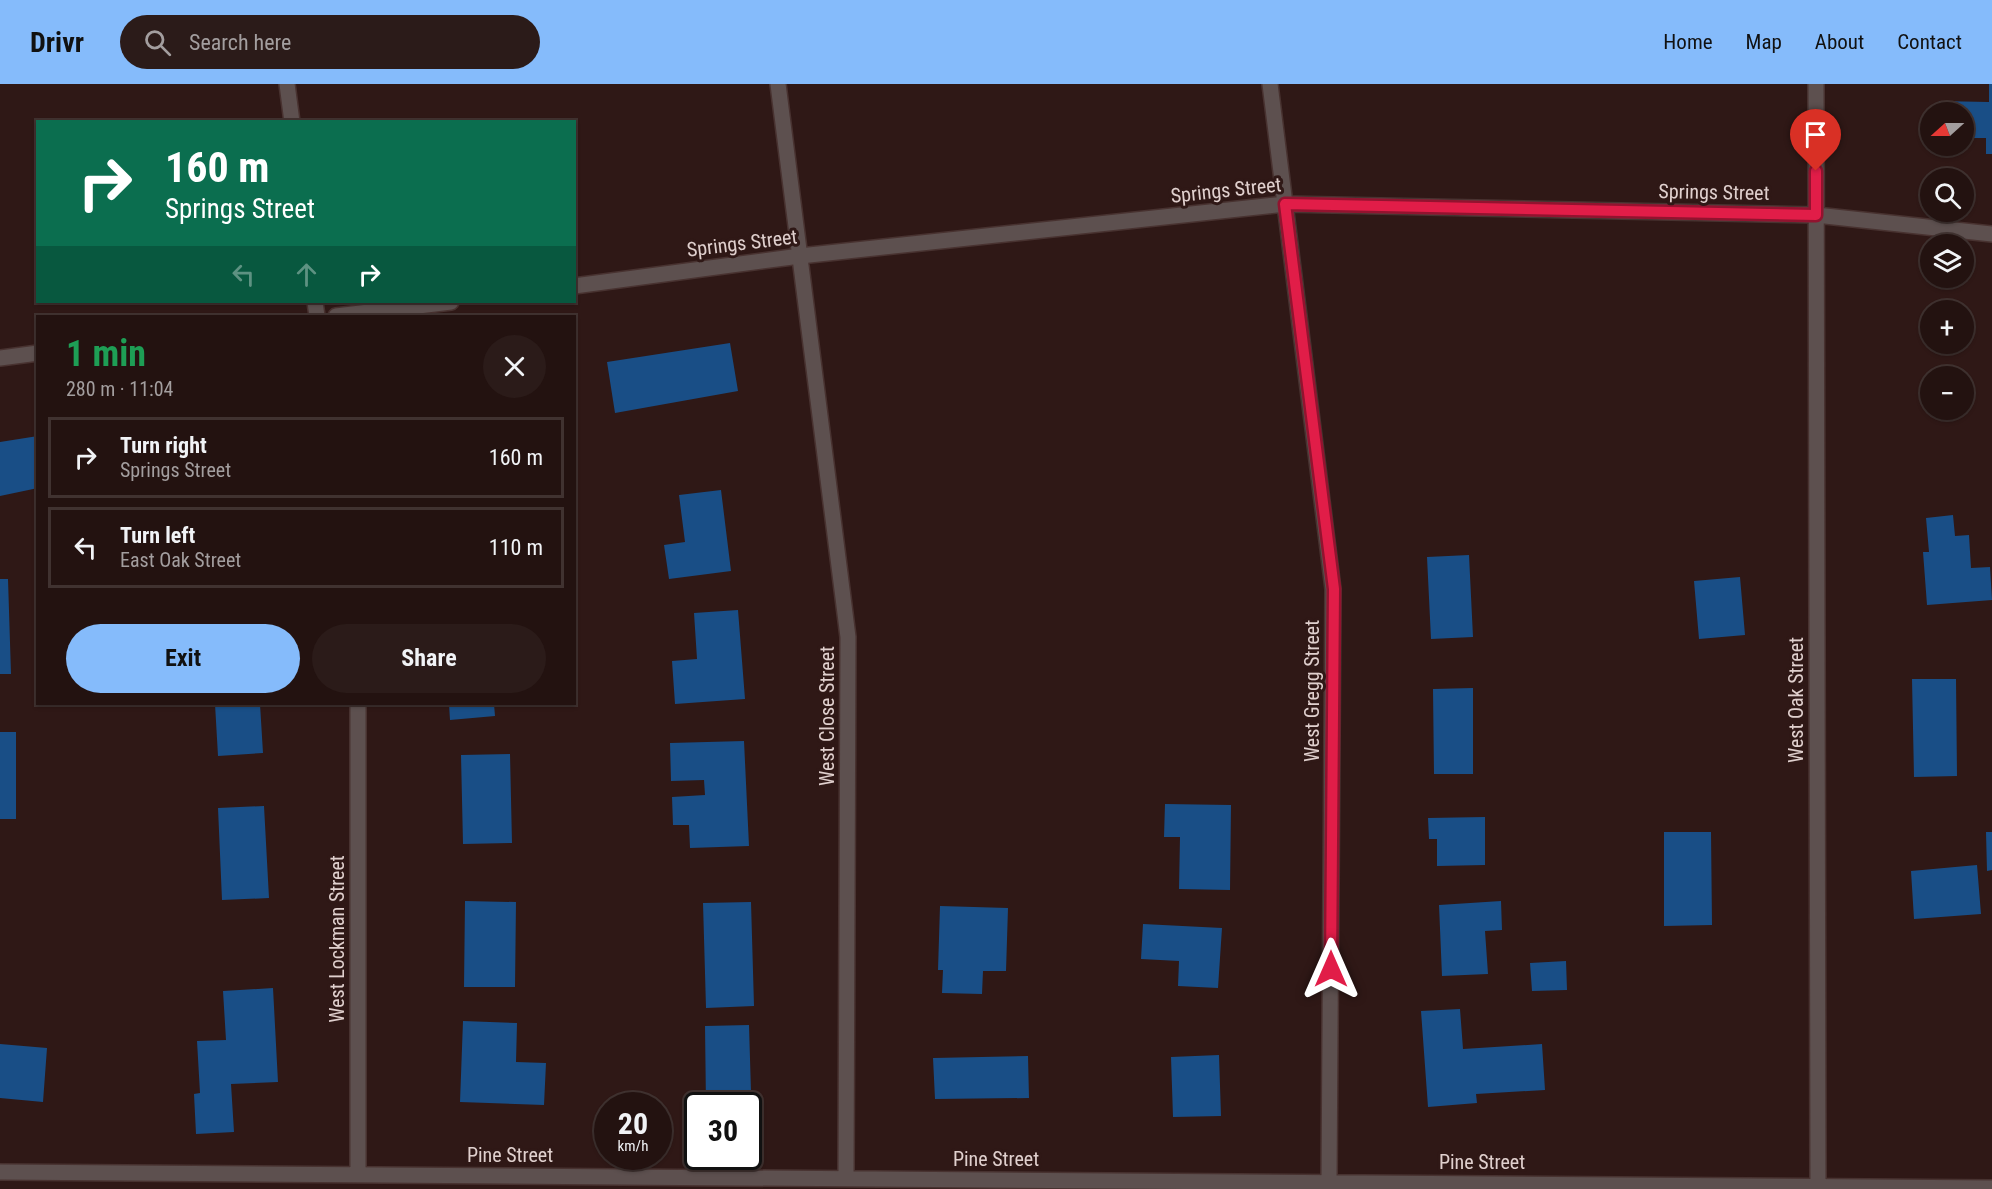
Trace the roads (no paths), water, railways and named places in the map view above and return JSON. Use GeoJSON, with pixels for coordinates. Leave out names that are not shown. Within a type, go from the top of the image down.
{"type":"FeatureCollection","features":[{"type":"Feature","properties":{"kind":"street"},"geometry":{"type":"LineString","coordinates":[[287,84],[292,120]]}},
{"type":"Feature","properties":{"kind":"street","name":"West Close Street"},"geometry":{"type":"LineString","coordinates":[[778,84],[848,637],[846,1178]]}},
{"type":"Feature","properties":{"kind":"street","name":"West Gregg Street"},"geometry":{"type":"LineString","coordinates":[[1270,84],[1334,589],[1329,1182]]}},
{"type":"Feature","properties":{"kind":"street","name":"West Oak Street"},"geometry":{"type":"LineString","coordinates":[[1816,84],[1818,1186]]}},
{"type":"Feature","properties":{"kind":"street","name":"Springs Street"},"geometry":{"type":"LineString","coordinates":[[576,286],[800,256],[1285,204],[1816,215],[1992,234]]}},
{"type":"Feature","properties":{"kind":"street"},"geometry":{"type":"LineString","coordinates":[[344,315],[443,303]]}},
{"type":"Feature","properties":{"kind":"street"},"geometry":{"type":"LineString","coordinates":[[0,358],[36,353]]}},
{"type":"Feature","properties":{"kind":"street","name":"West Lockman Street"},"geometry":{"type":"LineString","coordinates":[[358,705],[358,1175]]}},
{"type":"Feature","properties":{"kind":"street","name":"Pine Street"},"geometry":{"type":"LineString","coordinates":[[0,1172],[1992,1188]]}}]}
